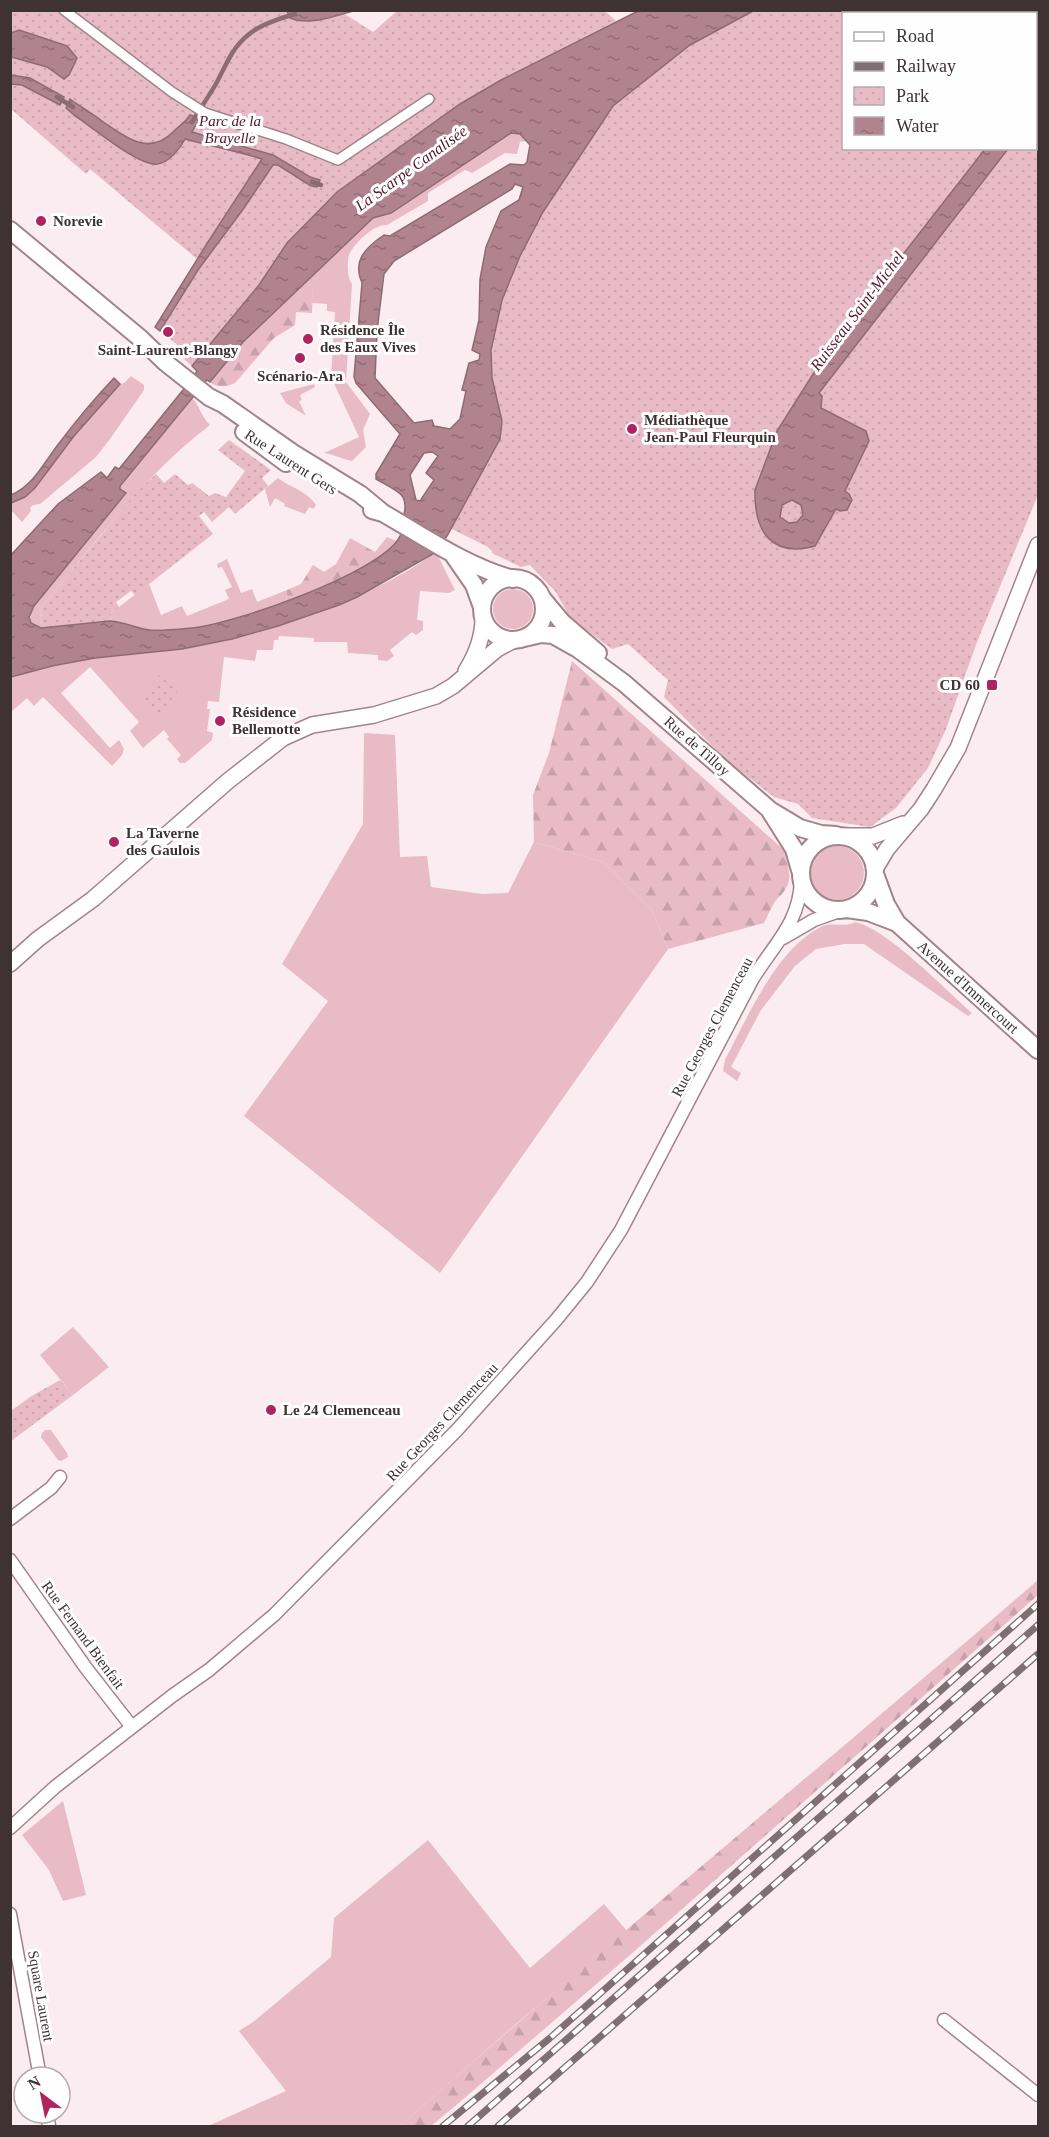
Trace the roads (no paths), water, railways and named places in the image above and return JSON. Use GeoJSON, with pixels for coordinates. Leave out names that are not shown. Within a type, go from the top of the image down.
{"type":"FeatureCollection","features":[{"type":"Feature","properties":{"kind":"main road","name":"Rue Laurent Gers"},"geometry":{"type":"LineString","coordinates":[[10,230],[209,397],[218,410],[274,454],[368,509],[383,513],[445,549],[494,573],[513,579]]}},
{"type":"Feature","properties":{"kind":"main road","name":"Rue Laurent Gers"},"geometry":{"type":"LineString","coordinates":[[10,243],[121,333],[168,364]]}},
{"type":"Feature","properties":{"kind":"main road","name":"Rue Laurent Gers"},"geometry":{"type":"LineString","coordinates":[[445,549],[471,579],[479,596],[483,613]]}},
{"type":"Feature","properties":{"kind":"main road"},"geometry":{"type":"LineString","coordinates":[[513,579],[528,583],[541,597],[542,619],[536,629],[519,639],[506,639],[495,634],[486,626],[483,613],[485,597],[494,585],[503,580],[513,579]]}},
{"type":"Feature","properties":{"kind":"main road","name":"Rue de Tilloy"},"geometry":{"type":"LineString","coordinates":[[541,597],[562,622],[590,645],[624,683]]}},
{"type":"Feature","properties":{"kind":"main road","name":"Rue de Tilloy"},"geometry":{"type":"LineString","coordinates":[[519,639],[541,634],[556,636],[578,649],[624,683],[770,810],[800,828],[821,834],[841,836]]}},
{"type":"Feature","properties":{"kind":"main road","name":"Rue de Tilloy"},"geometry":{"type":"LineString","coordinates":[[770,810],[794,849],[801,877]]}},
{"type":"Feature","properties":{"kind":"main road"},"geometry":{"type":"LineString","coordinates":[[841,836],[859,842],[866,848],[873,860],[875,871],[872,888],[867,896],[844,909],[832,909],[818,904],[807,894],[801,877],[803,860],[810,847],[822,839],[841,836]]}},
{"type":"Feature","properties":{"kind":"main road","name":"Avenue d'Immercourt"},"geometry":{"type":"LineString","coordinates":[[875,871],[886,904],[897,923],[1038,1050]]}},
{"type":"Feature","properties":{"kind":"main road","name":"Avenue d'Immercourt"},"geometry":{"type":"LineString","coordinates":[[844,909],[868,912],[897,923]]}},
{"type":"Feature","properties":{"kind":"street"},"geometry":{"type":"LineString","coordinates":[[64,10],[172,92],[206,113],[286,139],[338,160],[429,99]]}},
{"type":"Feature","properties":{"kind":"street"},"geometry":{"type":"LineString","coordinates":[[875,871],[887,849],[908,821],[921,809],[958,748],[1038,545]]}},
{"type":"Feature","properties":{"kind":"street"},"geometry":{"type":"LineString","coordinates":[[460,680],[475,655],[482,632],[483,613]]}},
{"type":"Feature","properties":{"kind":"street"},"geometry":{"type":"LineString","coordinates":[[10,964],[38,939],[93,899],[237,773],[283,738],[318,724],[363,717],[419,703],[444,692],[497,649],[519,639]]}},
{"type":"Feature","properties":{"kind":"street"},"geometry":{"type":"LineString","coordinates":[[841,836],[873,836],[895,829],[908,821]]}},
{"type":"Feature","properties":{"kind":"street"},"geometry":{"type":"LineString","coordinates":[[780,941],[796,912],[801,877]]}},
{"type":"Feature","properties":{"kind":"street"},"geometry":{"type":"LineString","coordinates":[[780,941],[814,920],[844,909]]}},
{"type":"Feature","properties":{"kind":"street","name":"Rue Georges Clemenceau"},"geometry":{"type":"LineString","coordinates":[[10,1828],[55,1787],[209,1670],[274,1615],[457,1431],[566,1309],[587,1282],[621,1230],[752,980],[780,941]]}},
{"type":"Feature","properties":{"kind":"street"},"geometry":{"type":"LineString","coordinates":[[10,1519],[46,1492],[60,1478]]}},
{"type":"Feature","properties":{"kind":"street","name":"Rue Fernand Bienfait"},"geometry":{"type":"LineString","coordinates":[[10,1560],[86,1668],[132,1727]]}},
{"type":"Feature","properties":{"kind":"street","name":"Square Laurent"},"geometry":{"type":"LineString","coordinates":[[12,1917],[38,2065]]}},
{"type":"Feature","properties":{"kind":"street"},"geometry":{"type":"LineString","coordinates":[[944,2020],[1038,2095]]}},
{"type":"Feature","properties":{"kind":"water"},"geometry":{"type":"Polygon","coordinates":[[[287,11],[353,11],[305,21],[290,18],[287,11]]]}},
{"type":"Feature","properties":{"kind":"water","name":"La Scarpe Canalisée"},"geometry":{"type":"Polygon","coordinates":[[[638,11],[753,11],[690,45],[613,106],[543,212],[520,256],[502,300],[491,350],[492,378],[502,421],[500,439],[447,536],[433,554],[357,597],[278,626],[232,639],[182,649],[95,658],[11,677],[11,555],[58,504],[101,472],[107,478],[115,467],[119,469],[183,390],[197,371],[192,366],[259,285],[287,243],[337,192],[460,104],[501,80],[638,11]],[[511,133],[391,213],[373,218],[243,342],[210,382],[207,380],[120,486],[120,489],[126,493],[34,606],[29,617],[31,623],[41,628],[110,621],[155,630],[192,628],[212,624],[270,607],[335,581],[364,567],[386,552],[399,538],[405,511],[404,499],[398,492],[376,479],[376,474],[400,434],[356,383],[354,377],[362,283],[359,268],[362,255],[384,235],[390,236],[510,164],[524,165],[527,162],[530,145],[520,134],[511,133]],[[515,184],[512,189],[394,261],[384,274],[377,331],[375,378],[414,423],[432,420],[434,426],[450,429],[460,419],[466,391],[462,390],[469,363],[479,360],[480,354],[472,350],[479,320],[480,279],[486,247],[501,211],[519,200],[523,187],[515,184]],[[432,452],[424,453],[410,475],[416,500],[420,501],[434,480],[426,473],[438,456],[432,452]]]}},
{"type":"Feature","properties":{"kind":"water"},"geometry":{"type":"Polygon","coordinates":[[[19,30],[67,46],[77,58],[69,75],[64,79],[47,67],[11,57],[11,33],[19,30]]]}},
{"type":"Feature","properties":{"kind":"water"},"geometry":{"type":"Polygon","coordinates":[[[11,75],[30,78],[64,97],[60,105],[22,85],[11,84],[11,75]]]}},
{"type":"Feature","properties":{"kind":"water"},"geometry":{"type":"Polygon","coordinates":[[[70,99],[136,142],[154,143],[164,139],[190,115],[196,117],[198,121],[192,132],[273,155],[310,177],[320,180],[317,187],[311,186],[278,165],[273,165],[198,270],[160,331],[155,327],[262,159],[185,139],[166,161],[158,164],[150,163],[115,145],[74,115],[66,108],[70,99]]]}},
{"type":"Feature","properties":{"kind":"water"},"geometry":{"type":"Polygon","coordinates":[[[984,150],[1007,150],[819,393],[822,396],[821,408],[866,431],[869,441],[845,491],[852,500],[847,510],[836,509],[815,546],[800,549],[787,548],[768,538],[762,529],[755,505],[755,490],[777,431],[815,371],[984,150]],[[792,500],[782,505],[780,517],[789,523],[797,522],[803,515],[801,505],[792,500]]]}},
{"type":"Feature","properties":{"kind":"water"},"geometry":{"type":"Polygon","coordinates":[[[114,378],[120,384],[74,436],[35,488],[25,497],[11,503],[11,495],[37,474],[78,419],[114,378]]]}},
{"type":"Feature","properties":{"kind":"waterway"},"geometry":{"type":"LineString","coordinates":[[192,122],[242,40],[264,25],[295,14]]}},
{"type":"Feature","properties":{"kind":"waterway"},"geometry":{"type":"LineString","coordinates":[[57,97],[73,107]]}},
{"type":"Feature","properties":{"kind":"waterway"},"geometry":{"type":"LineString","coordinates":[[312,182],[321,185]]}},
{"type":"Feature","properties":{"kind":"railway"},"geometry":{"type":"LineString","coordinates":[[443,2126],[550,2038],[1038,1604]]}},
{"type":"Feature","properties":{"kind":"railway"},"geometry":{"type":"LineString","coordinates":[[468,2126],[1038,1625]]}},
{"type":"Feature","properties":{"kind":"railway"},"geometry":{"type":"LineString","coordinates":[[498,2126],[1038,1654]]}},
{"type":"Feature","properties":{"kind":"place","name":"Norevie"},"geometry":{"type":"Point","coordinates":[41,221]}},
{"type":"Feature","properties":{"kind":"place","name":"Saint-Laurent-Blangy"},"geometry":{"type":"Point","coordinates":[168,332]}},
{"type":"Feature","properties":{"kind":"place","name":"Résidence Île des Eaux Vives"},"geometry":{"type":"Point","coordinates":[308,339]}},
{"type":"Feature","properties":{"kind":"place","name":"Scénario-Ara"},"geometry":{"type":"Point","coordinates":[300,358]}},
{"type":"Feature","properties":{"kind":"place","name":"Médiathèque Jean-Paul Fleurquin"},"geometry":{"type":"Point","coordinates":[632,429]}},
{"type":"Feature","properties":{"kind":"place","name":"CD 60"},"geometry":{"type":"Point","coordinates":[992,685]}},
{"type":"Feature","properties":{"kind":"place","name":"Résidence Bellemotte"},"geometry":{"type":"Point","coordinates":[220,721]}},
{"type":"Feature","properties":{"kind":"place","name":"La Taverne des Gaulois"},"geometry":{"type":"Point","coordinates":[114,842]}},
{"type":"Feature","properties":{"kind":"place","name":"Le 24 Clemenceau"},"geometry":{"type":"Point","coordinates":[271,1410]}},
{"type":"Feature","properties":{"kind":"park label","name":"Parc de la Brayelle"},"geometry":{"type":"Point","coordinates":[230,130]}},
{"type":"Feature","properties":{"kind":"water label","name":"Ruisseau Saint-Michel"},"geometry":{"type":"Point","coordinates":[857,311]}}]}
